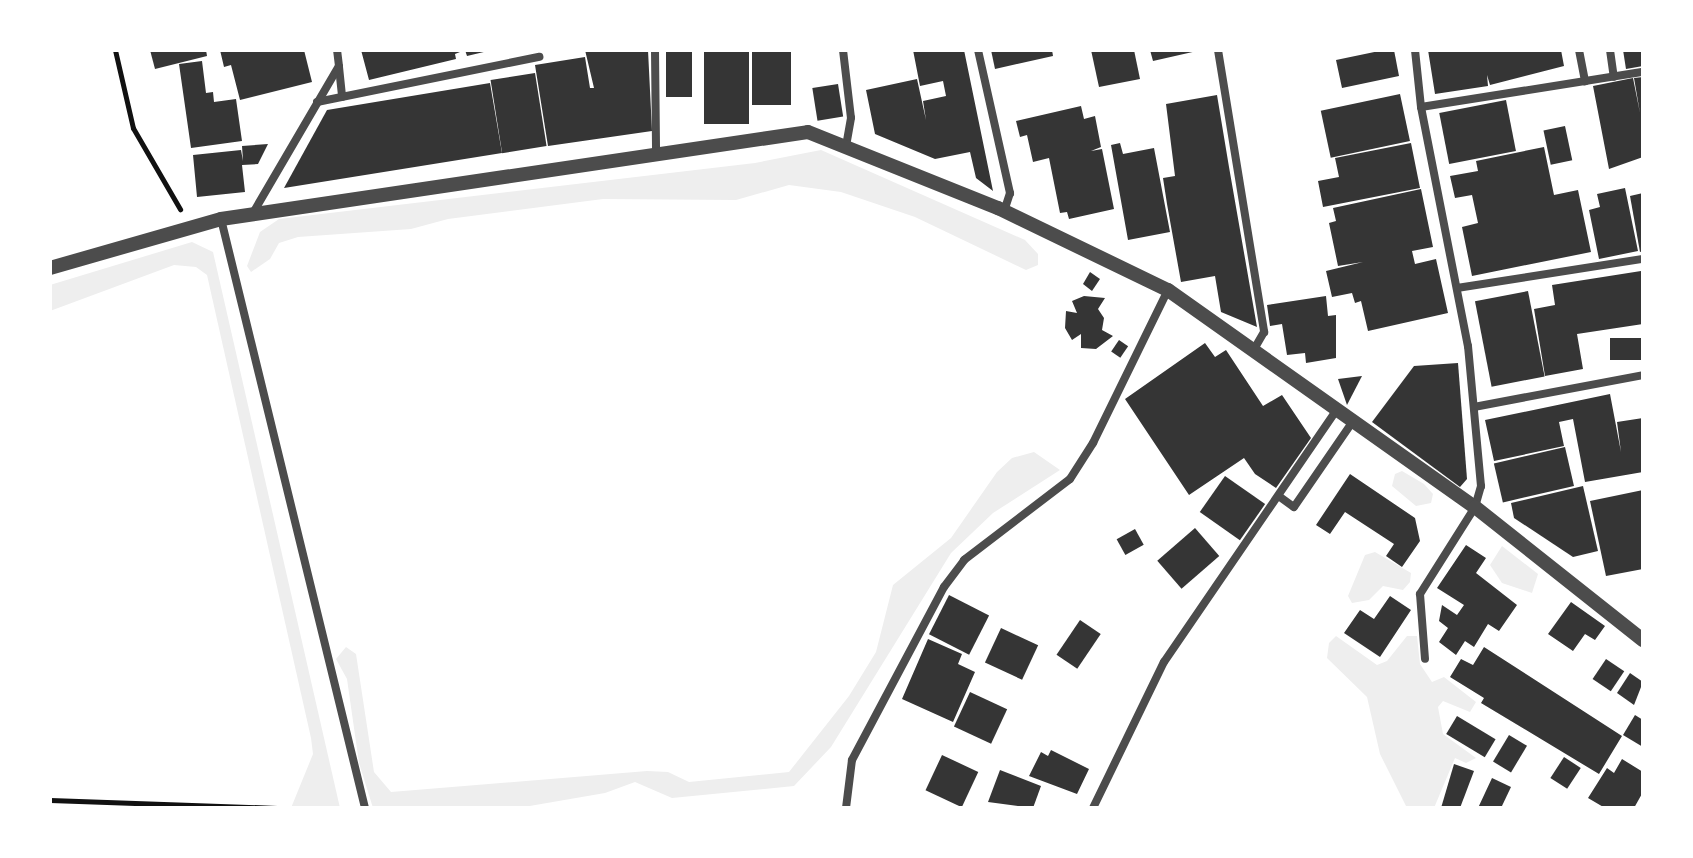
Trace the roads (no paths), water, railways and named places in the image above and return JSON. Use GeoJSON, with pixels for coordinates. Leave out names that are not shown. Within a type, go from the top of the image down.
{"type":"FeatureCollection","features":[{"type":"Feature","properties":{"kind":"street"},"geometry":{"type":"LineString","coordinates":[[337,50],[342,97]]}},
{"type":"Feature","properties":{"kind":"street"},"geometry":{"type":"LineString","coordinates":[[655,50],[656,154]]}},
{"type":"Feature","properties":{"kind":"street"},"geometry":{"type":"LineString","coordinates":[[843,50],[851,118],[846,147]]}},
{"type":"Feature","properties":{"kind":"street"},"geometry":{"type":"LineString","coordinates":[[978,50],[1010,193],[1004,211]]}},
{"type":"Feature","properties":{"kind":"street"},"geometry":{"type":"LineString","coordinates":[[1218,50],[1264,332],[1252,352]]}},
{"type":"Feature","properties":{"kind":"street"},"geometry":{"type":"LineString","coordinates":[[1415,50],[1421,107],[1457,288],[1474,407],[1481,486],[1475,507],[1420,594],[1425,659]]}},
{"type":"Feature","properties":{"kind":"street"},"geometry":{"type":"LineString","coordinates":[[1579,50],[1585,81]]}},
{"type":"Feature","properties":{"kind":"street"},"geometry":{"type":"LineString","coordinates":[[1610,50],[1614,77]]}},
{"type":"Feature","properties":{"kind":"street"},"geometry":{"type":"LineString","coordinates":[[317,102],[539,57]]}},
{"type":"Feature","properties":{"kind":"street"},"geometry":{"type":"LineString","coordinates":[[253,214],[339,66]]}},
{"type":"Feature","properties":{"kind":"street"},"geometry":{"type":"LineString","coordinates":[[1421,107],[1643,72]]}},
{"type":"Feature","properties":{"kind":"street"},"geometry":{"type":"LineString","coordinates":[[50,268],[221,219],[808,132],[1004,211],[1168,290],[1351,424],[1475,507],[1643,640]]}},
{"type":"Feature","properties":{"kind":"street"},"geometry":{"type":"LineString","coordinates":[[221,219],[365,808]]}},
{"type":"Feature","properties":{"kind":"street"},"geometry":{"type":"LineString","coordinates":[[1457,288],[1643,259]]}},
{"type":"Feature","properties":{"kind":"street"},"geometry":{"type":"LineString","coordinates":[[846,808],[852,760],[944,587],[964,560],[1070,479],[1093,443],[1168,290]]}},
{"type":"Feature","properties":{"kind":"street"},"geometry":{"type":"LineString","coordinates":[[1474,407],[1643,375]]}},
{"type":"Feature","properties":{"kind":"street"},"geometry":{"type":"LineString","coordinates":[[1093,808],[1164,662],[1280,497],[1335,412]]}},
{"type":"Feature","properties":{"kind":"street"},"geometry":{"type":"LineString","coordinates":[[1280,497],[1294,507],[1351,424]]}}]}
